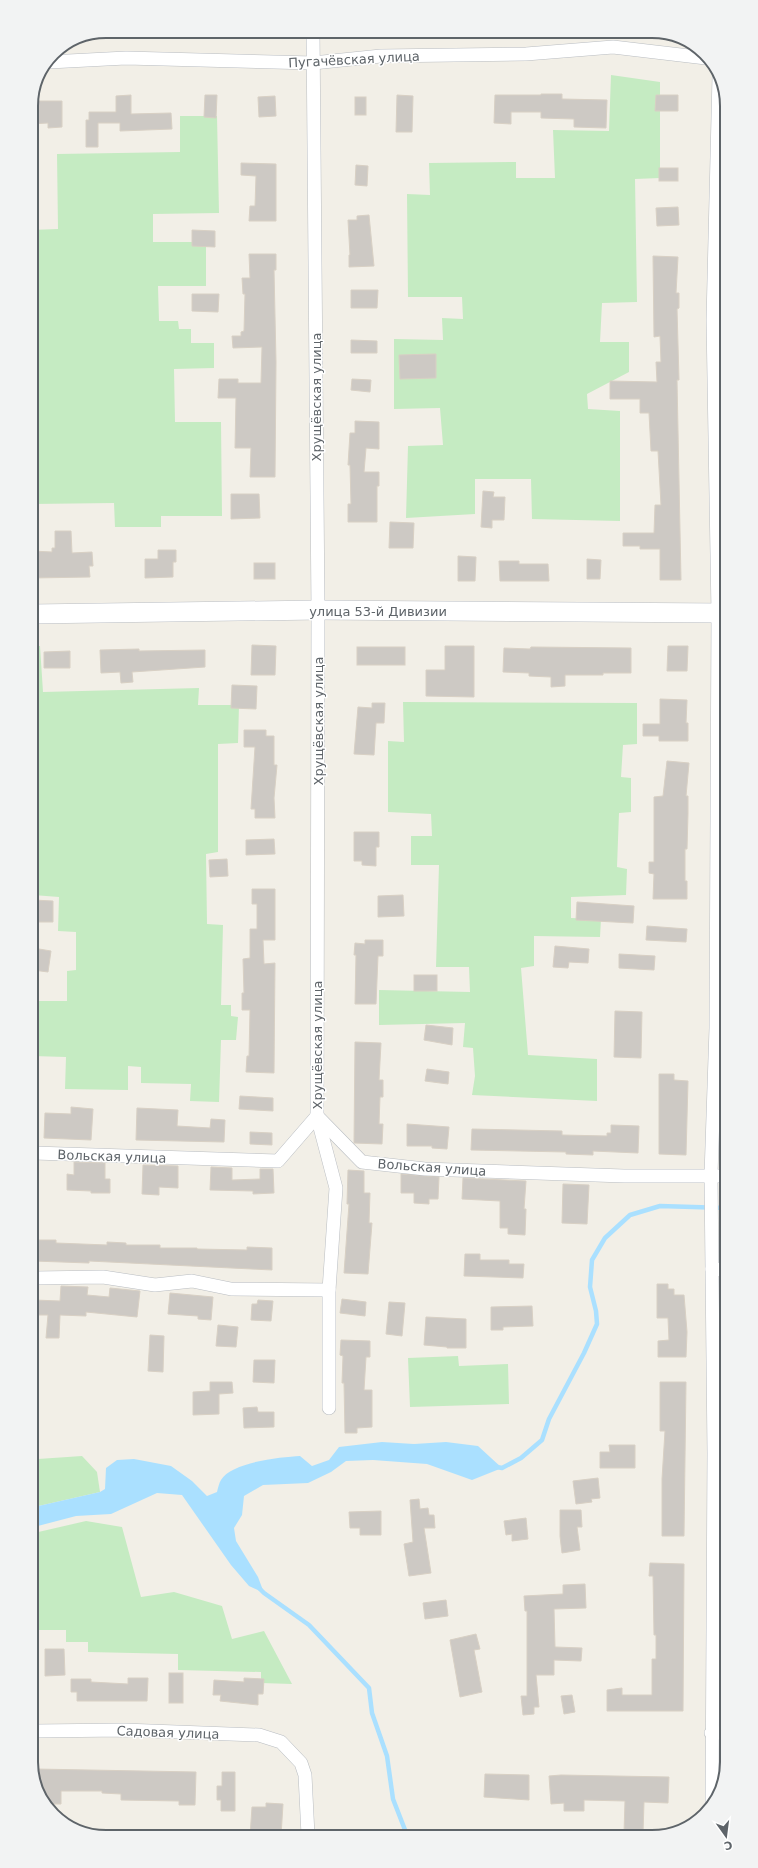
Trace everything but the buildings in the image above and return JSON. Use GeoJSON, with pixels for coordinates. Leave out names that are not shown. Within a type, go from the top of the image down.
{"type":"FeatureCollection","features":[{"type":"Feature","properties":{"kind":"street","name":"Хрущёвская улица"},"geometry":{"type":"LineString","coordinates":[[313,38],[318,610],[317,1116],[336,1188],[329,1290],[329,1408]]}},
{"type":"Feature","properties":{"kind":"street","name":"Пугачёвская улица"},"geometry":{"type":"LineString","coordinates":[[55,62],[126,58],[313,64],[381,56],[526,54],[613,47],[699,57]]}},
{"type":"Feature","properties":{"kind":"street"},"geometry":{"type":"LineString","coordinates":[[719,92],[713,320],[720,576]]}},
{"type":"Feature","properties":{"kind":"street","name":"улица 53-й Дивизии"},"geometry":{"type":"LineString","coordinates":[[38,614],[318,610],[720,613]]}},
{"type":"Feature","properties":{"kind":"street"},"geometry":{"type":"LineString","coordinates":[[712,1794],[711,1733],[714,1453],[711,1175],[716,1020],[720,694]]}},
{"type":"Feature","properties":{"kind":"street","name":"Вольская улица"},"geometry":{"type":"LineString","coordinates":[[38,1154],[278,1160],[317,1116],[362,1162],[425,1169],[624,1176],[720,1176]]}},
{"type":"Feature","properties":{"kind":"street"},"geometry":{"type":"LineString","coordinates":[[712,1269],[720,1270]]}},
{"type":"Feature","properties":{"kind":"street"},"geometry":{"type":"LineString","coordinates":[[38,1278],[103,1276],[155,1285],[192,1281],[231,1289],[329,1290]]}},
{"type":"Feature","properties":{"kind":"street","name":"Садовая улица"},"geometry":{"type":"LineString","coordinates":[[38,1731],[124,1730],[259,1734],[282,1742],[301,1763],[305,1775],[308,1830]]}},
{"type":"Feature","properties":{"kind":"street"},"geometry":{"type":"LineString","coordinates":[[711,1733],[720,1733]]}},
{"type":"Feature","properties":{"kind":"green space"},"geometry":{"type":"Polygon","coordinates":[[[611,75],[660,82],[660,178],[635,179],[637,302],[602,303],[600,342],[629,342],[629,372],[587,394],[588,409],[620,411],[620,521],[532,519],[531,479],[475,479],[475,514],[406,518],[408,446],[443,445],[440,408],[394,409],[394,339],[443,340],[442,318],[463,319],[462,297],[408,297],[407,194],[430,195],[429,163],[516,162],[516,178],[555,178],[553,130],[609,131],[611,75]]]}},
{"type":"Feature","properties":{"kind":"green space"},"geometry":{"type":"Polygon","coordinates":[[[180,116],[217,116],[219,213],[153,214],[153,242],[206,242],[206,286],[158,286],[159,321],[178,321],[179,329],[191,329],[191,343],[214,343],[214,368],[174,369],[175,422],[221,422],[222,516],[161,516],[161,527],[115,527],[114,503],[38,504],[38,230],[58,229],[57,154],[180,152],[180,116]]]}},
{"type":"Feature","properties":{"kind":"green space"},"geometry":{"type":"Polygon","coordinates":[[[38,646],[40,646],[43,692],[199,688],[198,705],[239,705],[238,743],[218,744],[218,852],[206,854],[207,924],[223,925],[221,1005],[231,1005],[231,1016],[238,1017],[236,1040],[221,1040],[219,1102],[190,1101],[191,1084],[141,1083],[141,1067],[128,1066],[128,1090],[65,1089],[66,1057],[38,1056],[38,1001],[67,1001],[67,971],[76,970],[76,932],[58,931],[59,897],[38,895],[38,646]]]}},
{"type":"Feature","properties":{"kind":"green space"},"geometry":{"type":"Polygon","coordinates":[[[403,702],[637,703],[637,744],[623,745],[621,777],[631,778],[631,812],[619,813],[617,867],[627,869],[626,895],[571,897],[571,918],[601,919],[600,937],[534,936],[534,966],[521,968],[528,1055],[597,1059],[597,1101],[472,1095],[475,1076],[473,1048],[463,1047],[465,1023],[379,1025],[379,990],[470,992],[469,967],[436,967],[439,865],[411,865],[411,836],[432,836],[431,814],[388,812],[388,741],[404,742],[403,702]]]}},
{"type":"Feature","properties":{"kind":"green space"},"geometry":{"type":"Polygon","coordinates":[[[458,1356],[459,1366],[508,1364],[509,1404],[410,1407],[408,1358],[458,1356]]]}},
{"type":"Feature","properties":{"kind":"green space"},"geometry":{"type":"Polygon","coordinates":[[[82,1456],[97,1472],[100,1492],[38,1506],[38,1459],[82,1456]]]}},
{"type":"Feature","properties":{"kind":"green space"},"geometry":{"type":"Polygon","coordinates":[[[86,1521],[122,1527],[141,1597],[174,1592],[222,1606],[232,1639],[264,1631],[292,1684],[261,1683],[261,1672],[178,1670],[178,1654],[88,1652],[88,1642],[66,1642],[66,1630],[38,1630],[38,1532],[86,1521]]]}},
{"type":"Feature","properties":{"kind":"water"},"geometry":{"type":"Polygon","coordinates":[[[382,1442],[414,1444],[446,1442],[478,1446],[502,1468],[472,1480],[427,1464],[373,1460],[346,1461],[331,1472],[308,1483],[263,1485],[244,1496],[242,1515],[234,1528],[236,1541],[258,1577],[264,1593],[249,1586],[231,1565],[182,1495],[157,1493],[111,1514],[76,1516],[38,1526],[38,1506],[100,1492],[105,1489],[106,1468],[117,1460],[134,1459],[171,1466],[192,1481],[207,1496],[217,1492],[220,1481],[226,1474],[245,1465],[269,1459],[300,1456],[312,1466],[329,1460],[339,1447],[382,1442]]]}},
{"type":"Feature","properties":{"kind":"waterway"},"geometry":{"type":"LineString","coordinates":[[497,1467],[502,1468],[521,1458],[542,1440],[549,1419],[584,1353],[597,1324],[596,1311],[590,1287],[592,1260],[605,1238],[630,1215],[660,1206],[720,1208]]}},
{"type":"Feature","properties":{"kind":"waterway"},"geometry":{"type":"LineString","coordinates":[[260,1589],[309,1625],[369,1688],[372,1713],[387,1756],[393,1799],[405,1830]]}}]}
